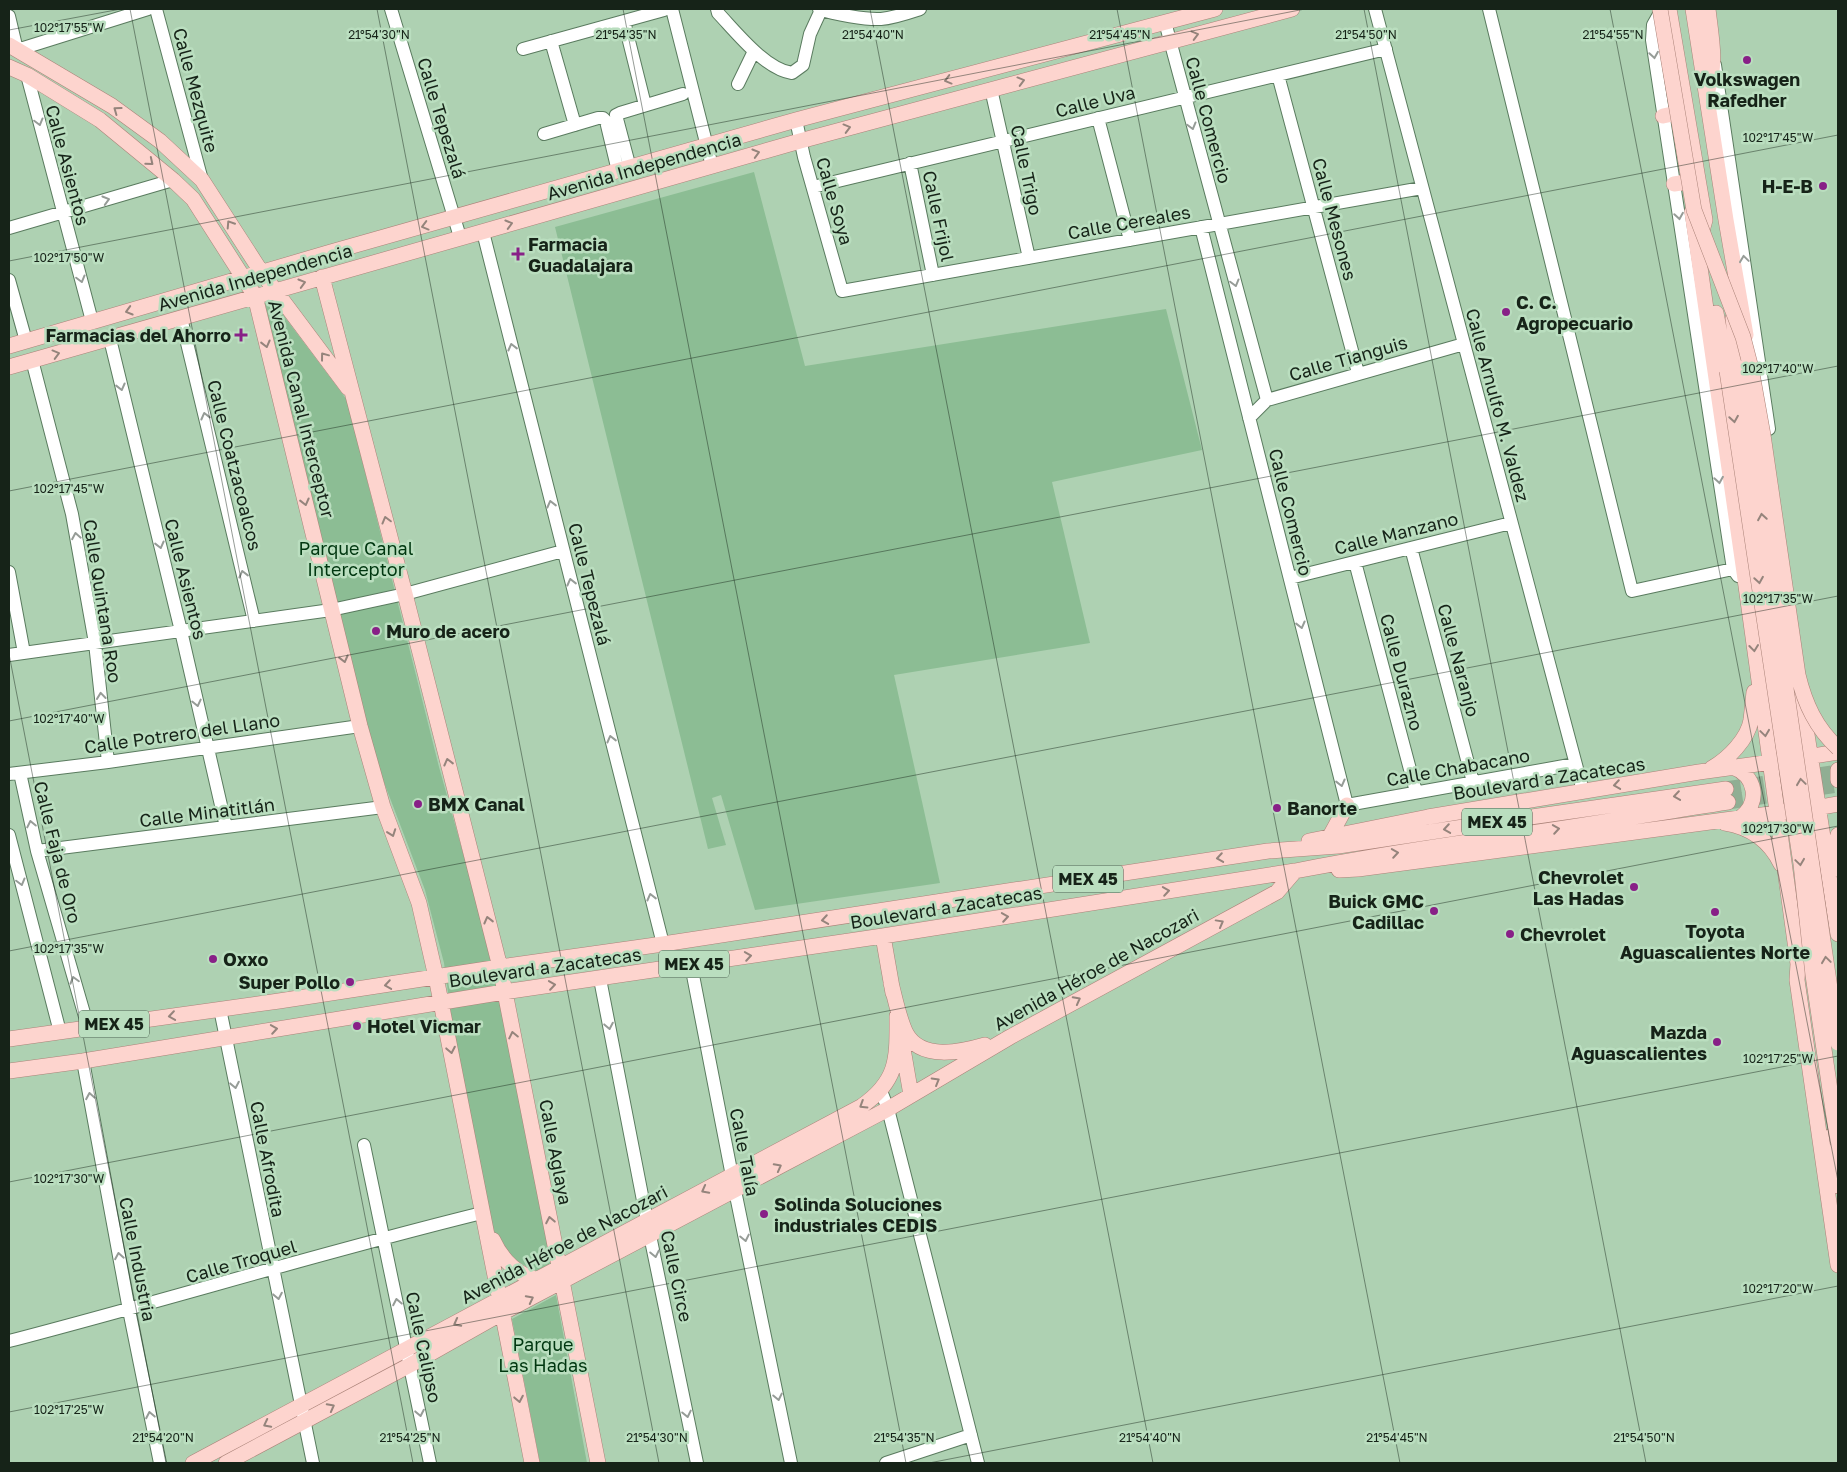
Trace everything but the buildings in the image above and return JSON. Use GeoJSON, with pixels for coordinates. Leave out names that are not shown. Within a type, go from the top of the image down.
{"type":"FeatureCollection","features":[{"type":"Feature","properties":{"kind":"main road","name":"Avenida Independencia"},"geometry":{"type":"LineString","coordinates":[[9,346],[796,120],[1215,9]]}},
{"type":"Feature","properties":{"kind":"main road","name":"Avenida Independencia"},"geometry":{"type":"LineString","coordinates":[[9,367],[800,141],[1292,9]]}},
{"type":"Feature","properties":{"kind":"main road"},"geometry":{"type":"LineString","coordinates":[[1662,9],[1670,115],[1680,183],[1711,227],[1749,352],[1838,929]]}},
{"type":"Feature","properties":{"kind":"main road"},"geometry":{"type":"LineString","coordinates":[[1662,9],[1694,210],[1743,337],[1751,368],[1763,435],[1798,675],[1812,717],[1838,748]]}},
{"type":"Feature","properties":{"kind":"main road"},"geometry":{"type":"LineString","coordinates":[[1669,9],[1739,368],[1838,1043]]}},
{"type":"Feature","properties":{"kind":"main road"},"geometry":{"type":"LineString","coordinates":[[1684,9],[1711,190],[1711,227],[1697,295],[1712,396],[1746,586],[1798,964],[1797,980],[1838,1265]]}},
{"type":"Feature","properties":{"kind":"main road"},"geometry":{"type":"LineString","coordinates":[[1693,9],[1706,96],[1711,227],[1727,371],[1801,864],[1813,975],[1838,1144]]}},
{"type":"Feature","properties":{"kind":"main road"},"geometry":{"type":"LineString","coordinates":[[1706,96],[1712,75],[1713,53],[1708,9]]}},
{"type":"Feature","properties":{"kind":"main road","name":"Avenida Canal Interceptor"},"geometry":{"type":"LineString","coordinates":[[13,47],[112,106],[160,141],[202,180],[274,291],[354,395],[500,967]]}},
{"type":"Feature","properties":{"kind":"main road","name":"Avenida Canal Interceptor"},"geometry":{"type":"LineString","coordinates":[[9,67],[26,75],[100,120],[173,180],[193,199],[255,296],[360,726],[383,807],[418,903],[436,977]]}},
{"type":"Feature","properties":{"kind":"main road"},"geometry":{"type":"LineString","coordinates":[[322,277],[354,395]]}},
{"type":"Feature","properties":{"kind":"main road"},"geometry":{"type":"LineString","coordinates":[[1706,771],[1734,750],[1751,722],[1756,668]]}},
{"type":"Feature","properties":{"kind":"main road"},"geometry":{"type":"LineString","coordinates":[[1801,695],[1820,722],[1830,732],[1838,735]]}},
{"type":"Feature","properties":{"kind":"main road","name":"Boulevard a Zacatecas"},"geometry":{"type":"LineString","coordinates":[[1268,851],[1403,821],[1706,771],[1838,752]]}},
{"type":"Feature","properties":{"kind":"main road"},"geometry":{"type":"LineString","coordinates":[[1732,767],[1744,773],[1752,783],[1754,790],[1750,809],[1740,818]]}},
{"type":"Feature","properties":{"kind":"main road"},"geometry":{"type":"LineString","coordinates":[[1838,770],[1838,780]]}},
{"type":"Feature","properties":{"kind":"main road","name":"Boulevard a Zacatecas"},"geometry":{"type":"LineString","coordinates":[[9,1039],[663,944],[1268,851],[1338,846],[1503,821],[1727,796],[1295,871],[883,936],[504,992],[83,1061],[9,1071]]}},
{"type":"Feature","properties":{"kind":"main road","name":"Boulevard a Zacatecas"},"geometry":{"type":"LineString","coordinates":[[1295,871],[1358,869],[1838,804]]}},
{"type":"Feature","properties":{"kind":"main road"},"geometry":{"type":"LineString","coordinates":[[1330,836],[1347,805]]}},
{"type":"Feature","properties":{"kind":"main road"},"geometry":{"type":"LineString","coordinates":[[1708,823],[1718,822],[1737,826],[1754,834],[1775,853],[1785,876]]}},
{"type":"Feature","properties":{"kind":"main road"},"geometry":{"type":"LineString","coordinates":[[1782,855],[1783,845],[1787,836],[1800,829],[1810,830],[1818,835],[1825,848]]}},
{"type":"Feature","properties":{"kind":"main road"},"geometry":{"type":"LineString","coordinates":[[1832,892],[1836,882],[1835,850],[1838,834]]}},
{"type":"Feature","properties":{"kind":"main road","name":"Avenida Héroe de Nacozari"},"geometry":{"type":"LineString","coordinates":[[733,1183],[888,1109],[1010,1037],[1276,892],[1295,871]]}},
{"type":"Feature","properties":{"kind":"main road"},"geometry":{"type":"LineString","coordinates":[[883,936],[892,919],[907,907]]}},
{"type":"Feature","properties":{"kind":"main road","name":"Avenida Héroe de Nacozari"},"geometry":{"type":"LineString","coordinates":[[883,936],[910,1096]]}},
{"type":"Feature","properties":{"kind":"main road"},"geometry":{"type":"LineString","coordinates":[[1798,964],[1805,980],[1838,1186]]}},
{"type":"Feature","properties":{"kind":"main road","name":"Calle Aglaya"},"geometry":{"type":"LineString","coordinates":[[500,967],[598,1463]]}},
{"type":"Feature","properties":{"kind":"main road"},"geometry":{"type":"LineString","coordinates":[[436,977],[532,1463]]}},
{"type":"Feature","properties":{"kind":"main road"},"geometry":{"type":"LineString","coordinates":[[891,983],[906,1033],[924,1049],[936,1052],[962,1051],[1010,1037]]}},
{"type":"Feature","properties":{"kind":"main road","name":"Avenida Héroe de Nacozari"},"geometry":{"type":"LineString","coordinates":[[226,1463],[407,1350],[501,1306],[733,1183],[862,1106],[888,1083],[896,1055],[897,1016]]}},
{"type":"Feature","properties":{"kind":"main road"},"geometry":{"type":"LineString","coordinates":[[483,1218],[499,1254],[519,1273],[538,1280]]}},
{"type":"Feature","properties":{"kind":"main road","name":"Avenida Héroe de Nacozari"},"geometry":{"type":"LineString","coordinates":[[193,1463],[410,1365],[538,1280],[561,1275]]}},
{"type":"Feature","properties":{"kind":"street"},"geometry":{"type":"LineString","coordinates":[[9,16],[13,47],[148,9]]}},
{"type":"Feature","properties":{"kind":"street","name":"Calle Mezquite"},"geometry":{"type":"LineString","coordinates":[[156,9],[202,180]]}},
{"type":"Feature","properties":{"kind":"street","name":"Calle Tepezalá"},"geometry":{"type":"LineString","coordinates":[[391,9],[460,238]]}},
{"type":"Feature","properties":{"kind":"street"},"geometry":{"type":"LineString","coordinates":[[522,49],[668,9],[712,166]]}},
{"type":"Feature","properties":{"kind":"street"},"geometry":{"type":"LineString","coordinates":[[717,9],[718,13],[754,51],[784,72],[792,73],[803,65],[810,34],[820,9],[843,15],[881,19],[907,14],[920,9]]}},
{"type":"Feature","properties":{"kind":"street","name":"Calle Arnulfo M. Valdez"},"geometry":{"type":"LineString","coordinates":[[1375,9],[1582,791]]}},
{"type":"Feature","properties":{"kind":"street"},"geometry":{"type":"LineString","coordinates":[[1489,9],[1632,591],[1732,570]]}},
{"type":"Feature","properties":{"kind":"street"},"geometry":{"type":"LineString","coordinates":[[624,21],[645,105]]}},
{"type":"Feature","properties":{"kind":"street","name":"Calle Comercio"},"geometry":{"type":"LineString","coordinates":[[1164,22],[1267,400]]}},
{"type":"Feature","properties":{"kind":"street"},"geometry":{"type":"LineString","coordinates":[[551,41],[575,125]]}},
{"type":"Feature","properties":{"kind":"street","name":"Calle Uva"},"geometry":{"type":"LineString","coordinates":[[813,187],[1386,49]]}},
{"type":"Feature","properties":{"kind":"street"},"geometry":{"type":"LineString","coordinates":[[738,84],[754,51]]}},
{"type":"Feature","properties":{"kind":"street"},"geometry":{"type":"LineString","coordinates":[[1713,53],[1792,586],[1790,619]]}},
{"type":"Feature","properties":{"kind":"street","name":"Calle Asientos"},"geometry":{"type":"LineString","coordinates":[[26,75],[92,321]]}},
{"type":"Feature","properties":{"kind":"street","name":"Calle Mesones"},"geometry":{"type":"LineString","coordinates":[[1278,75],[1358,373]]}},
{"type":"Feature","properties":{"kind":"street","name":"Calle Trigo"},"geometry":{"type":"LineString","coordinates":[[991,89],[1029,258]]}},
{"type":"Feature","properties":{"kind":"street"},"geometry":{"type":"LineString","coordinates":[[624,169],[616,115],[683,94]]}},
{"type":"Feature","properties":{"kind":"street"},"geometry":{"type":"LineString","coordinates":[[544,134],[603,118],[606,121],[624,169]]}},
{"type":"Feature","properties":{"kind":"street"},"geometry":{"type":"LineString","coordinates":[[1098,118],[1130,240]]}},
{"type":"Feature","properties":{"kind":"street","name":"Calle Soya"},"geometry":{"type":"LineString","coordinates":[[796,120],[800,141],[842,291]]}},
{"type":"Feature","properties":{"kind":"street","name":"Calle Frijol"},"geometry":{"type":"LineString","coordinates":[[910,163],[933,275]]}},
{"type":"Feature","properties":{"kind":"street"},"geometry":{"type":"LineString","coordinates":[[9,228],[173,180]]}},
{"type":"Feature","properties":{"kind":"street"},"geometry":{"type":"LineString","coordinates":[[1680,183],[1697,295]]}},
{"type":"Feature","properties":{"kind":"street","name":"Calle Cereales"},"geometry":{"type":"LineString","coordinates":[[842,291],[1422,188]]}},
{"type":"Feature","properties":{"kind":"street","name":"Calle Comercio"},"geometry":{"type":"LineString","coordinates":[[1201,227],[1347,805]]}},
{"type":"Feature","properties":{"kind":"street","name":"Calle Tepezalá"},"geometry":{"type":"LineString","coordinates":[[483,232],[663,944]]}},
{"type":"Feature","properties":{"kind":"street"},"geometry":{"type":"LineString","coordinates":[[9,280],[26,341]]}},
{"type":"Feature","properties":{"kind":"street","name":"Calle Coatzacoalcos"},"geometry":{"type":"LineString","coordinates":[[181,318],[254,621]]}},
{"type":"Feature","properties":{"kind":"street","name":"Calle Asientos"},"geometry":{"type":"LineString","coordinates":[[110,339],[181,631],[226,827]]}},
{"type":"Feature","properties":{"kind":"street","name":"Calle Tianguis"},"geometry":{"type":"LineString","coordinates":[[1249,418],[1267,400],[1464,344]]}},
{"type":"Feature","properties":{"kind":"street","name":"Calle Quintana Roo"},"geometry":{"type":"LineString","coordinates":[[32,360],[72,514],[95,643],[108,762]]}},
{"type":"Feature","properties":{"kind":"street"},"geometry":{"type":"LineString","coordinates":[[1712,396],[1732,570],[1746,586]]}},
{"type":"Feature","properties":{"kind":"street","name":"Calle Manzano"},"geometry":{"type":"LineString","coordinates":[[1290,578],[1511,522]]}},
{"type":"Feature","properties":{"kind":"street","name":"Calle Naranjo"},"geometry":{"type":"LineString","coordinates":[[1410,548],[1473,782]]}},
{"type":"Feature","properties":{"kind":"street"},"geometry":{"type":"LineString","coordinates":[[9,655],[331,610],[405,594],[563,551]]}},
{"type":"Feature","properties":{"kind":"street","name":"Calle Durazno"},"geometry":{"type":"LineString","coordinates":[[1355,562],[1416,792]]}},
{"type":"Feature","properties":{"kind":"street"},"geometry":{"type":"LineString","coordinates":[[9,572],[24,653]]}},
{"type":"Feature","properties":{"kind":"street","name":"Calle Potrero del Llano"},"geometry":{"type":"LineString","coordinates":[[14,774],[360,726]]}},
{"type":"Feature","properties":{"kind":"street","name":"Calle Chabacano"},"geometry":{"type":"LineString","coordinates":[[1347,805],[1473,782],[1576,767]]}},
{"type":"Feature","properties":{"kind":"street","name":"Calle Faja de Oro"},"geometry":{"type":"LineString","coordinates":[[14,774],[88,1027]]}},
{"type":"Feature","properties":{"kind":"street","name":"Calle Minatitlán"},"geometry":{"type":"LineString","coordinates":[[37,851],[383,807]]}},
{"type":"Feature","properties":{"kind":"street"},"geometry":{"type":"LineString","coordinates":[[9,835],[60,1032]]}},
{"type":"Feature","properties":{"kind":"street","name":"Calle Talía"},"geometry":{"type":"LineString","coordinates":[[691,965],[733,1183],[791,1463]]}},
{"type":"Feature","properties":{"kind":"street","name":"Calle Circe"},"geometry":{"type":"LineString","coordinates":[[600,978],[697,1463]]}},
{"type":"Feature","properties":{"kind":"street","name":"Calle Afrodita"},"geometry":{"type":"LineString","coordinates":[[220,1009],[313,1463]]}},
{"type":"Feature","properties":{"kind":"street","name":"Calle Industria"},"geometry":{"type":"LineString","coordinates":[[83,1061],[129,1310],[160,1463]]}},
{"type":"Feature","properties":{"kind":"street"},"geometry":{"type":"LineString","coordinates":[[881,1091],[888,1109],[978,1463]]}},
{"type":"Feature","properties":{"kind":"street","name":"Calle Calipso"},"geometry":{"type":"LineString","coordinates":[[364,1145],[430,1463]]}},
{"type":"Feature","properties":{"kind":"street","name":"Calle Troquel"},"geometry":{"type":"LineString","coordinates":[[9,1341],[129,1310],[384,1237],[483,1218]]}},
{"type":"Feature","properties":{"kind":"street"},"geometry":{"type":"LineString","coordinates":[[886,1463],[971,1435]]}},
{"type":"Feature","properties":{"kind":"green space"},"geometry":{"type":"Polygon","coordinates":[[[754,172],[805,366],[1166,309],[1202,450],[1052,482],[1090,643],[894,675],[940,883],[755,910],[721,795],[712,798],[726,845],[708,849],[555,227],[754,172]]]}},
{"type":"Feature","properties":{"kind":"green space","name":"Parque Canal Interceptor"},"geometry":{"type":"Polygon","coordinates":[[[271,299],[347,400],[439,767],[492,957],[553,1267],[542,1274],[516,1261],[504,1250],[488,1220],[452,1021],[444,963],[425,890],[377,764],[261,306],[271,299]]]}},
{"type":"Feature","properties":{"kind":"green space","name":"Parque Las Hadas"},"geometry":{"type":"Polygon","coordinates":[[[556,1295],[587,1463],[540,1463],[512,1319],[556,1295]]]}},
{"type":"Feature","properties":{"kind":"tunnel"},"geometry":{"type":"LineString","coordinates":[[1726,789],[1838,772]]}},
{"type":"Feature","properties":{"kind":"tunnel"},"geometry":{"type":"LineString","coordinates":[[1728,802],[1838,785]]}},
{"type":"Feature","properties":{"kind":"place","name":"Volkswagen Rafedher"},"geometry":{"type":"Point","coordinates":[1747,60]}},
{"type":"Feature","properties":{"kind":"place","name":"H-E-B"},"geometry":{"type":"Point","coordinates":[1823,186]}},
{"type":"Feature","properties":{"kind":"place","name":"Farmacia Guadalajara"},"geometry":{"type":"Point","coordinates":[518,254]}},
{"type":"Feature","properties":{"kind":"place","name":"C. C. Agropecuario"},"geometry":{"type":"Point","coordinates":[1506,312]}},
{"type":"Feature","properties":{"kind":"place","name":"Farmacias del Ahorro"},"geometry":{"type":"Point","coordinates":[241,335]}},
{"type":"Feature","properties":{"kind":"place","name":"Muro de acero"},"geometry":{"type":"Point","coordinates":[376,631]}},
{"type":"Feature","properties":{"kind":"place","name":"BMX Canal"},"geometry":{"type":"Point","coordinates":[418,804]}},
{"type":"Feature","properties":{"kind":"place","name":"Banorte"},"geometry":{"type":"Point","coordinates":[1277,808]}},
{"type":"Feature","properties":{"kind":"place","name":"Chevrolet Las Hadas"},"geometry":{"type":"Point","coordinates":[1634,887]}},
{"type":"Feature","properties":{"kind":"place","name":"Buick GMC Cadillac"},"geometry":{"type":"Point","coordinates":[1434,911]}},
{"type":"Feature","properties":{"kind":"place","name":"Toyota Aguascalientes Norte"},"geometry":{"type":"Point","coordinates":[1715,912]}},
{"type":"Feature","properties":{"kind":"place","name":"Chevrolet"},"geometry":{"type":"Point","coordinates":[1510,934]}},
{"type":"Feature","properties":{"kind":"place","name":"Oxxo"},"geometry":{"type":"Point","coordinates":[213,959]}},
{"type":"Feature","properties":{"kind":"place","name":"Super Pollo"},"geometry":{"type":"Point","coordinates":[350,982]}},
{"type":"Feature","properties":{"kind":"place","name":"Hotel Vicmar"},"geometry":{"type":"Point","coordinates":[357,1026]}},
{"type":"Feature","properties":{"kind":"place","name":"Mazda Aguascalientes"},"geometry":{"type":"Point","coordinates":[1717,1042]}},
{"type":"Feature","properties":{"kind":"place","name":"Solinda Soluciones industriales CEDIS"},"geometry":{"type":"Point","coordinates":[764,1214]}}]}
